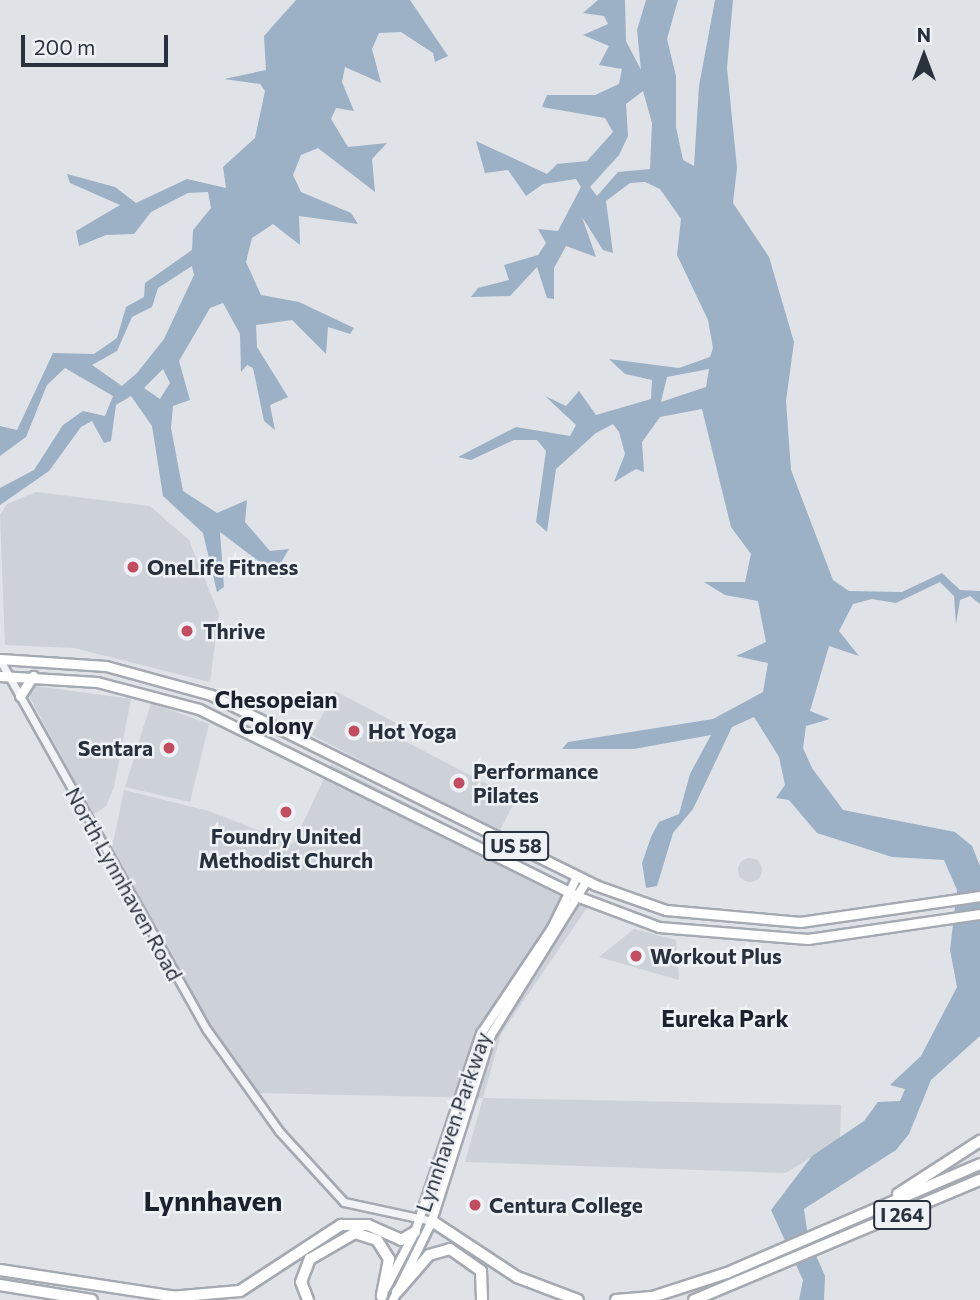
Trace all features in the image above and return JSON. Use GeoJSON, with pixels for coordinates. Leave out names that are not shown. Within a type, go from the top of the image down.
{"type":"FeatureCollection","features":[{"type":"Feature","properties":{"kind":"highway"},"geometry":{"type":"LineString","coordinates":[[862,1216],[980,1141]]}},
{"type":"Feature","properties":{"kind":"highway","name":"I 264"},"geometry":{"type":"LineString","coordinates":[[643,1300],[782,1250],[980,1164]]}},
{"type":"Feature","properties":{"kind":"highway","name":"I 264"},"geometry":{"type":"LineString","coordinates":[[694,1300],[825,1249],[980,1180]]}},
{"type":"Feature","properties":{"kind":"highway"},"geometry":{"type":"LineString","coordinates":[[432,1222],[517,1277],[578,1300]]}},
{"type":"Feature","properties":{"kind":"highway"},"geometry":{"type":"LineString","coordinates":[[170,1297],[240,1291],[341,1225],[368,1225],[401,1240],[415,1233]]}},
{"type":"Feature","properties":{"kind":"highway"},"geometry":{"type":"LineString","coordinates":[[308,1300],[301,1282],[310,1259],[355,1233],[377,1240],[389,1259],[381,1298]]}},
{"type":"Feature","properties":{"kind":"highway"},"geometry":{"type":"LineString","coordinates":[[395,1296],[429,1255],[450,1249],[481,1271],[482,1300]]}},
{"type":"Feature","properties":{"kind":"highway"},"geometry":{"type":"LineString","coordinates":[[0,1270],[193,1300]]}},
{"type":"Feature","properties":{"kind":"highway"},"geometry":{"type":"LineString","coordinates":[[0,1285],[92,1300]]}},
{"type":"Feature","properties":{"kind":"highway"},"geometry":{"type":"LineString","coordinates":[[616,1300],[660,1296]]}},
{"type":"Feature","properties":{"kind":"main road","name":"US 58"},"geometry":{"type":"LineString","coordinates":[[0,660],[106,666],[211,695],[577,877],[666,910],[742,921],[839,919],[980,896]]}},
{"type":"Feature","properties":{"kind":"main road","name":"US 58"},"geometry":{"type":"LineString","coordinates":[[4,676],[33,676],[129,688],[206,712],[574,895],[659,927],[752,939],[841,937],[980,914]]}},
{"type":"Feature","properties":{"kind":"main road"},"geometry":{"type":"LineString","coordinates":[[20,696],[33,676]]}},
{"type":"Feature","properties":{"kind":"main road","name":"Lynnhaven Parkway"},"geometry":{"type":"LineString","coordinates":[[395,1296],[432,1222],[491,1035],[574,895],[577,877]]}},
{"type":"Feature","properties":{"kind":"main road","name":"Lynnhaven Parkway"},"geometry":{"type":"LineString","coordinates":[[381,1298],[421,1218],[481,1034],[574,895],[587,881]]}},
{"type":"Feature","properties":{"kind":"street","name":"North Lynnhaven Road"},"geometry":{"type":"LineString","coordinates":[[0,660],[4,676],[20,696],[207,1030],[257,1102],[344,1202],[432,1222]]}},
{"type":"Feature","properties":{"kind":"shaded area"},"geometry":{"type":"Polygon","coordinates":[[[36,492],[150,506],[189,540],[219,614],[210,682],[74,648],[5,645],[0,515],[7,504],[36,492]]]}},
{"type":"Feature","properties":{"kind":"shaded area"},"geometry":{"type":"Polygon","coordinates":[[[36,686],[131,699],[114,787],[106,806],[93,815],[28,694],[36,686]]]}},
{"type":"Feature","properties":{"kind":"shaded area"},"geometry":{"type":"Polygon","coordinates":[[[335,691],[396,723],[391,734],[516,799],[499,832],[312,735],[335,691]]]}},
{"type":"Feature","properties":{"kind":"shaded area"},"geometry":{"type":"Polygon","coordinates":[[[151,703],[209,724],[190,802],[125,787],[151,703]]]}},
{"type":"Feature","properties":{"kind":"shaded area"},"geometry":{"type":"Polygon","coordinates":[[[331,764],[593,899],[501,1034],[483,1098],[257,1093],[218,1040],[111,853],[124,790],[209,811],[293,844],[331,764]]]}},
{"type":"Feature","properties":{"kind":"shaded area"},"geometry":{"type":"Polygon","coordinates":[[[750,858],[761,865],[762,870],[755,881],[750,882],[739,875],[738,870],[745,859],[750,858]]]}},
{"type":"Feature","properties":{"kind":"shaded area"},"geometry":{"type":"Polygon","coordinates":[[[634,929],[676,940],[679,980],[599,957],[634,929]]]}},
{"type":"Feature","properties":{"kind":"shaded area"},"geometry":{"type":"Polygon","coordinates":[[[483,1098],[841,1105],[840,1139],[786,1173],[465,1162],[483,1098]]]}},
{"type":"Feature","properties":{"kind":"water"},"geometry":{"type":"Polygon","coordinates":[[[296,0],[410,0],[448,56],[435,62],[433,53],[401,32],[379,33],[372,49],[381,83],[345,67],[342,82],[354,111],[336,108],[331,119],[348,147],[387,143],[372,159],[375,192],[318,148],[301,155],[293,175],[301,192],[351,213],[358,224],[299,216],[300,245],[273,224],[252,238],[246,262],[261,295],[299,302],[354,328],[350,334],[328,327],[326,354],[292,320],[256,325],[257,347],[288,397],[270,405],[275,430],[264,421],[253,368],[247,365],[241,372],[240,334],[223,303],[210,308],[179,361],[190,400],[173,406],[171,428],[183,491],[217,513],[247,500],[245,522],[270,551],[289,549],[280,564],[290,575],[281,578],[220,532],[224,587],[217,592],[203,533],[163,496],[152,426],[131,396],[116,405],[111,441],[104,443],[92,421],[81,427],[49,471],[0,505],[0,488],[34,470],[63,425],[83,411],[105,416],[113,396],[65,368],[47,385],[26,437],[0,456],[0,426],[17,430],[53,353],[94,354],[117,338],[126,307],[144,297],[145,283],[192,250],[193,230],[211,208],[208,192],[188,193],[151,212],[134,234],[106,235],[79,246],[76,231],[120,205],[70,183],[67,174],[115,187],[136,203],[187,179],[226,188],[223,167],[255,138],[265,91],[260,84],[224,79],[266,70],[264,36],[296,0]],[[192,266],[158,288],[152,307],[132,317],[117,351],[92,365],[122,386],[137,373],[164,339],[194,275],[192,266]],[[163,369],[144,388],[160,399],[170,383],[163,369]]]}},
{"type":"Feature","properties":{"kind":"water"},"geometry":{"type":"Polygon","coordinates":[[[598,0],[625,0],[626,41],[641,70],[637,30],[646,0],[678,0],[667,39],[676,76],[676,127],[683,160],[694,166],[699,86],[715,0],[733,0],[727,68],[737,168],[733,203],[769,257],[794,342],[786,401],[791,470],[833,580],[849,591],[902,592],[942,573],[960,590],[980,591],[980,604],[970,596],[960,600],[956,624],[954,596],[940,582],[896,603],[872,599],[853,604],[839,631],[859,656],[829,646],[810,711],[830,719],[806,726],[803,748],[812,768],[843,810],[955,832],[972,846],[980,866],[980,1036],[931,1080],[909,1134],[896,1150],[804,1209],[808,1237],[825,1276],[824,1300],[799,1300],[803,1280],[771,1210],[812,1156],[864,1121],[878,1102],[900,1101],[905,1089],[890,1085],[921,1056],[957,987],[950,950],[957,890],[944,860],[892,857],[817,833],[789,800],[776,798],[785,785],[779,757],[754,717],[732,727],[693,809],[673,833],[657,886],[646,888],[642,863],[651,837],[659,822],[679,814],[690,774],[711,735],[634,749],[562,749],[568,742],[713,719],[763,692],[768,663],[736,656],[766,642],[758,601],[725,595],[704,582],[745,582],[751,554],[731,527],[702,409],[660,417],[642,442],[644,472],[636,469],[614,482],[625,454],[619,432],[613,424],[596,433],[556,469],[547,532],[536,522],[546,451],[537,440],[514,440],[471,460],[458,457],[516,427],[570,436],[576,425],[545,396],[566,406],[579,391],[596,415],[651,399],[652,380],[625,374],[609,359],[679,368],[710,357],[713,348],[708,320],[677,255],[681,219],[660,189],[645,182],[630,183],[606,201],[613,253],[603,250],[582,217],[596,257],[566,246],[554,268],[554,299],[547,298],[537,267],[510,296],[471,297],[478,288],[509,280],[504,265],[538,255],[546,243],[538,229],[558,231],[581,187],[576,179],[543,184],[526,196],[508,170],[485,173],[476,141],[547,174],[557,164],[587,161],[613,132],[605,118],[542,107],[547,95],[595,95],[619,84],[622,69],[599,65],[609,46],[583,35],[608,24],[604,16],[583,13],[598,0]],[[643,91],[626,104],[628,136],[619,155],[590,187],[597,196],[618,172],[650,169],[652,123],[643,91]],[[709,369],[667,377],[661,402],[706,387],[709,369]]]}},
{"type":"Feature","properties":{"kind":"place","name":"OneLife Fitness"},"geometry":{"type":"Point","coordinates":[133,567]}},
{"type":"Feature","properties":{"kind":"place","name":"Thrive"},"geometry":{"type":"Point","coordinates":[187,631]}},
{"type":"Feature","properties":{"kind":"place","name":"Hot Yoga"},"geometry":{"type":"Point","coordinates":[354,731]}},
{"type":"Feature","properties":{"kind":"place","name":"Sentara"},"geometry":{"type":"Point","coordinates":[169,748]}},
{"type":"Feature","properties":{"kind":"place","name":"Performance Pilates"},"geometry":{"type":"Point","coordinates":[459,783]}},
{"type":"Feature","properties":{"kind":"place","name":"Foundry United Methodist Church"},"geometry":{"type":"Point","coordinates":[286,812]}},
{"type":"Feature","properties":{"kind":"place","name":"Workout Plus"},"geometry":{"type":"Point","coordinates":[636,956]}},
{"type":"Feature","properties":{"kind":"place","name":"Centura College"},"geometry":{"type":"Point","coordinates":[475,1205]}},
{"type":"Feature","properties":{"kind":"district","name":"Chesopeian Colony"},"geometry":{"type":"Point","coordinates":[276,712]}},
{"type":"Feature","properties":{"kind":"district","name":"Eureka Park"},"geometry":{"type":"Point","coordinates":[725,1018]}},
{"type":"Feature","properties":{"kind":"district","name":"Lynnhaven"},"geometry":{"type":"Point","coordinates":[213,1200]}}]}
